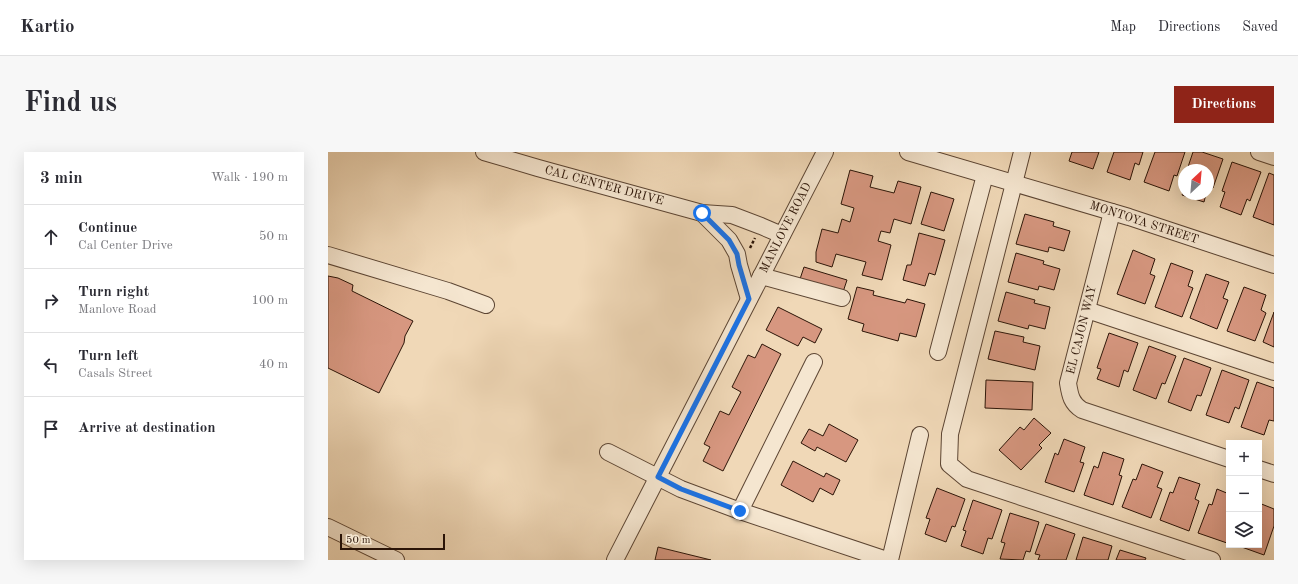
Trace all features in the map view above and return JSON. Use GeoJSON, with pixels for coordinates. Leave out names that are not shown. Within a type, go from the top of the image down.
{"type":"FeatureCollection","features":[{"type":"Feature","properties":{"kind":"street","name":"CAL CENTER DRIVE"},"geometry":{"type":"LineString","coordinates":[[484,152],[702,213],[732,215],[782,235]]}},
{"type":"Feature","properties":{"kind":"street","name":"MANLOVE ROAD"},"geometry":{"type":"LineString","coordinates":[[615,560],[825,152]]}},
{"type":"Feature","properties":{"kind":"street"},"geometry":{"type":"LineString","coordinates":[[908,152],[1014,184]]}},
{"type":"Feature","properties":{"kind":"street"},"geometry":{"type":"LineString","coordinates":[[1022,152],[950,434],[949,464],[967,479],[1212,560]]}},
{"type":"Feature","properties":{"kind":"street"},"geometry":{"type":"LineString","coordinates":[[1260,152],[1274,157]]}},
{"type":"Feature","properties":{"kind":"street"},"geometry":{"type":"LineString","coordinates":[[938,352],[985,175]]}},
{"type":"Feature","properties":{"kind":"street","name":"MONTOYA STREET"},"geometry":{"type":"LineString","coordinates":[[1014,184],[1112,212],[1274,265]]}},
{"type":"Feature","properties":{"kind":"street","name":"EL CAJON WAY"},"geometry":{"type":"LineString","coordinates":[[1112,212],[1068,382],[1070,397],[1076,406],[1082,410],[1226,458]]}},
{"type":"Feature","properties":{"kind":"street","name":"CAL CENTER DRIVE"},"geometry":{"type":"LineString","coordinates":[[702,213],[729,240],[737,254],[749,299]]}},
{"type":"Feature","properties":{"kind":"street"},"geometry":{"type":"LineString","coordinates":[[328,255],[448,291],[486,305]]}},
{"type":"Feature","properties":{"kind":"street"},"geometry":{"type":"LineString","coordinates":[[761,276],[842,298]]}},
{"type":"Feature","properties":{"kind":"street"},"geometry":{"type":"LineString","coordinates":[[1087,310],[1274,372]]}},
{"type":"Feature","properties":{"kind":"street"},"geometry":{"type":"LineString","coordinates":[[740,511],[814,362]]}},
{"type":"Feature","properties":{"kind":"street"},"geometry":{"type":"LineString","coordinates":[[890,560],[920,435]]}},
{"type":"Feature","properties":{"kind":"street"},"geometry":{"type":"LineString","coordinates":[[608,452],[681,489],[740,511],[887,560]]}},
{"type":"Feature","properties":{"kind":"street"},"geometry":{"type":"LineString","coordinates":[[1262,470],[1274,474]]}},
{"type":"Feature","properties":{"kind":"street"},"geometry":{"type":"LineString","coordinates":[[328,527],[396,560]]}},
{"type":"Feature","properties":{"kind":"path"},"geometry":{"type":"LineString","coordinates":[[747,254],[756,236]]}},
{"type":"Feature","properties":{"kind":"building"},"geometry":{"type":"Polygon","coordinates":[[[1072,152],[1099,152],[1093,169],[1069,161],[1072,152]]]}},
{"type":"Feature","properties":{"kind":"building"},"geometry":{"type":"Polygon","coordinates":[[[1114,152],[1143,152],[1139,165],[1135,163],[1130,180],[1107,172],[1114,152]]]}},
{"type":"Feature","properties":{"kind":"building"},"geometry":{"type":"Polygon","coordinates":[[[1155,152],[1185,152],[1181,164],[1178,164],[1177,176],[1174,175],[1169,191],[1144,182],[1155,152]]]}},
{"type":"Feature","properties":{"kind":"building"},"geometry":{"type":"Polygon","coordinates":[[[1193,152],[1202,152],[1223,159],[1214,185],[1214,164],[1189,164],[1193,152]]]}},
{"type":"Feature","properties":{"kind":"building"},"geometry":{"type":"Polygon","coordinates":[[[1232,162],[1261,172],[1250,201],[1247,199],[1241,215],[1220,207],[1225,192],[1222,191],[1232,162]]]}},
{"type":"Feature","properties":{"kind":"building"},"geometry":{"type":"Polygon","coordinates":[[[850,170],[873,176],[870,187],[894,193],[898,181],[921,187],[911,224],[894,219],[890,233],[881,231],[878,241],[891,245],[882,280],[862,275],[866,262],[836,254],[832,267],[816,262],[816,252],[822,229],[838,233],[842,219],[850,222],[854,208],[841,204],[850,170]]]}},
{"type":"Feature","properties":{"kind":"building"},"geometry":{"type":"Polygon","coordinates":[[[1269,173],[1274,175],[1274,225],[1253,217],[1269,173]]]}},
{"type":"Feature","properties":{"kind":"building"},"geometry":{"type":"Polygon","coordinates":[[[931,192],[954,199],[944,231],[921,224],[931,192]]]}},
{"type":"Feature","properties":{"kind":"building"},"geometry":{"type":"Polygon","coordinates":[[[1025,214],[1054,222],[1053,226],[1070,231],[1064,251],[1049,247],[1048,252],[1016,244],[1025,214]]]}},
{"type":"Feature","properties":{"kind":"building"},"geometry":{"type":"Polygon","coordinates":[[[919,233],[945,240],[935,275],[929,273],[925,286],[903,280],[907,265],[911,265],[919,233]]]}},
{"type":"Feature","properties":{"kind":"building"},"geometry":{"type":"Polygon","coordinates":[[[1133,250],[1155,259],[1150,274],[1155,276],[1145,304],[1117,294],[1133,250]]]}},
{"type":"Feature","properties":{"kind":"building"},"geometry":{"type":"Polygon","coordinates":[[[1016,253],[1044,261],[1043,264],[1060,269],[1054,290],[1039,286],[1038,290],[1008,282],[1016,253]]]}},
{"type":"Feature","properties":{"kind":"building"},"geometry":{"type":"Polygon","coordinates":[[[1171,263],[1193,271],[1188,286],[1193,288],[1182,317],[1155,307],[1171,263]]]}},
{"type":"Feature","properties":{"kind":"building"},"geometry":{"type":"Polygon","coordinates":[[[804,267],[847,280],[843,292],[800,279],[804,267]]]}},
{"type":"Feature","properties":{"kind":"building"},"geometry":{"type":"Polygon","coordinates":[[[1206,274],[1229,282],[1223,298],[1228,300],[1217,329],[1190,318],[1206,274]]]}},
{"type":"Feature","properties":{"kind":"building"},"geometry":{"type":"Polygon","coordinates":[[[328,276],[338,278],[353,285],[352,291],[413,321],[405,336],[404,343],[379,393],[328,368],[328,276]]]}},
{"type":"Feature","properties":{"kind":"building"},"geometry":{"type":"Polygon","coordinates":[[[857,287],[874,291],[873,295],[905,303],[907,299],[925,304],[916,337],[900,333],[898,341],[862,331],[864,324],[848,319],[857,287]]]}},
{"type":"Feature","properties":{"kind":"building"},"geometry":{"type":"Polygon","coordinates":[[[1244,287],[1266,295],[1261,310],[1266,313],[1255,341],[1227,331],[1244,287]]]}},
{"type":"Feature","properties":{"kind":"building"},"geometry":{"type":"Polygon","coordinates":[[[1006,292],[1035,300],[1034,303],[1050,307],[1045,329],[1029,325],[1028,329],[998,321],[1006,292]]]}},
{"type":"Feature","properties":{"kind":"building"},"geometry":{"type":"Polygon","coordinates":[[[778,307],[822,329],[815,343],[803,337],[798,346],[766,330],[778,307]]]}},
{"type":"Feature","properties":{"kind":"building"},"geometry":{"type":"Polygon","coordinates":[[[1274,312],[1274,347],[1263,342],[1274,312]]]}},
{"type":"Feature","properties":{"kind":"building"},"geometry":{"type":"Polygon","coordinates":[[[995,331],[1024,337],[1023,342],[1040,346],[1035,370],[988,359],[995,331]]]}},
{"type":"Feature","properties":{"kind":"building"},"geometry":{"type":"Polygon","coordinates":[[[1109,333],[1138,343],[1128,372],[1124,370],[1119,387],[1097,379],[1101,369],[1097,368],[1109,333]]]}},
{"type":"Feature","properties":{"kind":"building"},"geometry":{"type":"Polygon","coordinates":[[[762,344],[781,354],[723,471],[703,461],[710,447],[704,444],[720,411],[729,415],[741,392],[732,387],[748,355],[755,358],[762,344]]]}},
{"type":"Feature","properties":{"kind":"building"},"geometry":{"type":"Polygon","coordinates":[[[1149,346],[1176,356],[1165,384],[1162,383],[1156,399],[1133,390],[1149,346]]]}},
{"type":"Feature","properties":{"kind":"building"},"geometry":{"type":"Polygon","coordinates":[[[1184,358],[1211,368],[1201,396],[1197,395],[1191,411],[1168,402],[1184,358]]]}},
{"type":"Feature","properties":{"kind":"building"},"geometry":{"type":"Polygon","coordinates":[[[1222,370],[1249,380],[1239,409],[1235,407],[1229,423],[1206,415],[1222,370]]]}},
{"type":"Feature","properties":{"kind":"building"},"geometry":{"type":"Polygon","coordinates":[[[986,380],[1033,382],[1032,410],[985,408],[986,380]]]}},
{"type":"Feature","properties":{"kind":"building"},"geometry":{"type":"Polygon","coordinates":[[[1257,382],[1274,388],[1274,421],[1269,420],[1264,435],[1241,427],[1257,382]]]}},
{"type":"Feature","properties":{"kind":"building"},"geometry":{"type":"Polygon","coordinates":[[[1034,418],[1051,433],[1039,445],[1042,448],[1021,470],[999,450],[1020,427],[1024,430],[1034,418]]]}},
{"type":"Feature","properties":{"kind":"building"},"geometry":{"type":"Polygon","coordinates":[[[829,424],[858,440],[846,462],[817,447],[815,451],[801,443],[809,429],[823,436],[829,424]]]}},
{"type":"Feature","properties":{"kind":"building"},"geometry":{"type":"Polygon","coordinates":[[[1064,439],[1085,447],[1080,462],[1084,463],[1074,492],[1045,482],[1055,453],[1058,455],[1064,439]]]}},
{"type":"Feature","properties":{"kind":"building"},"geometry":{"type":"Polygon","coordinates":[[[1103,452],[1124,459],[1119,475],[1122,476],[1113,505],[1084,495],[1094,466],[1098,468],[1103,452]]]}},
{"type":"Feature","properties":{"kind":"building"},"geometry":{"type":"Polygon","coordinates":[[[793,461],[824,477],[826,473],[840,480],[833,495],[820,488],[813,502],[781,485],[793,461]]]}},
{"type":"Feature","properties":{"kind":"building"},"geometry":{"type":"Polygon","coordinates":[[[1142,464],[1163,472],[1157,487],[1162,489],[1151,518],[1122,507],[1133,479],[1136,480],[1142,464]]]}},
{"type":"Feature","properties":{"kind":"building"},"geometry":{"type":"Polygon","coordinates":[[[1179,477],[1200,484],[1195,499],[1199,501],[1189,531],[1160,520],[1170,492],[1173,493],[1179,477]]]}},
{"type":"Feature","properties":{"kind":"building"},"geometry":{"type":"Polygon","coordinates":[[[937,488],[965,499],[955,527],[952,526],[946,542],[925,534],[930,519],[926,518],[937,488]]]}},
{"type":"Feature","properties":{"kind":"building"},"geometry":{"type":"Polygon","coordinates":[[[1217,489],[1226,493],[1226,543],[1198,533],[1209,504],[1212,505],[1217,489]]]}},
{"type":"Feature","properties":{"kind":"building"},"geometry":{"type":"Polygon","coordinates":[[[973,500],[1002,510],[992,539],[988,538],[983,554],[961,546],[966,531],[963,530],[973,500]]]}},
{"type":"Feature","properties":{"kind":"building"},"geometry":{"type":"Polygon","coordinates":[[[1262,504],[1274,509],[1274,526],[1264,555],[1244,548],[1262,548],[1262,504]]]}},
{"type":"Feature","properties":{"kind":"building"},"geometry":{"type":"Polygon","coordinates":[[[1010,513],[1039,522],[1030,552],[1026,551],[1023,560],[1000,559],[1005,543],[1001,542],[1010,513]]]}},
{"type":"Feature","properties":{"kind":"building"},"geometry":{"type":"Polygon","coordinates":[[[1046,524],[1075,534],[1066,560],[1038,560],[1040,555],[1035,554],[1046,524]]]}},
{"type":"Feature","properties":{"kind":"building"},"geometry":{"type":"Polygon","coordinates":[[[1083,537],[1112,546],[1108,560],[1076,560],[1083,537]]]}},
{"type":"Feature","properties":{"kind":"building"},"geometry":{"type":"Polygon","coordinates":[[[658,547],[711,560],[655,560],[658,547]]]}},
{"type":"Feature","properties":{"kind":"building"},"geometry":{"type":"Polygon","coordinates":[[[1120,550],[1146,558],[1145,560],[1116,560],[1120,550]]]}},
{"type":"Feature","properties":{"kind":"route"},"geometry":{"type":"LineString","coordinates":[[702,213],[729,240],[737,254],[749,299],[658,477],[681,489],[740,511]]}}]}
